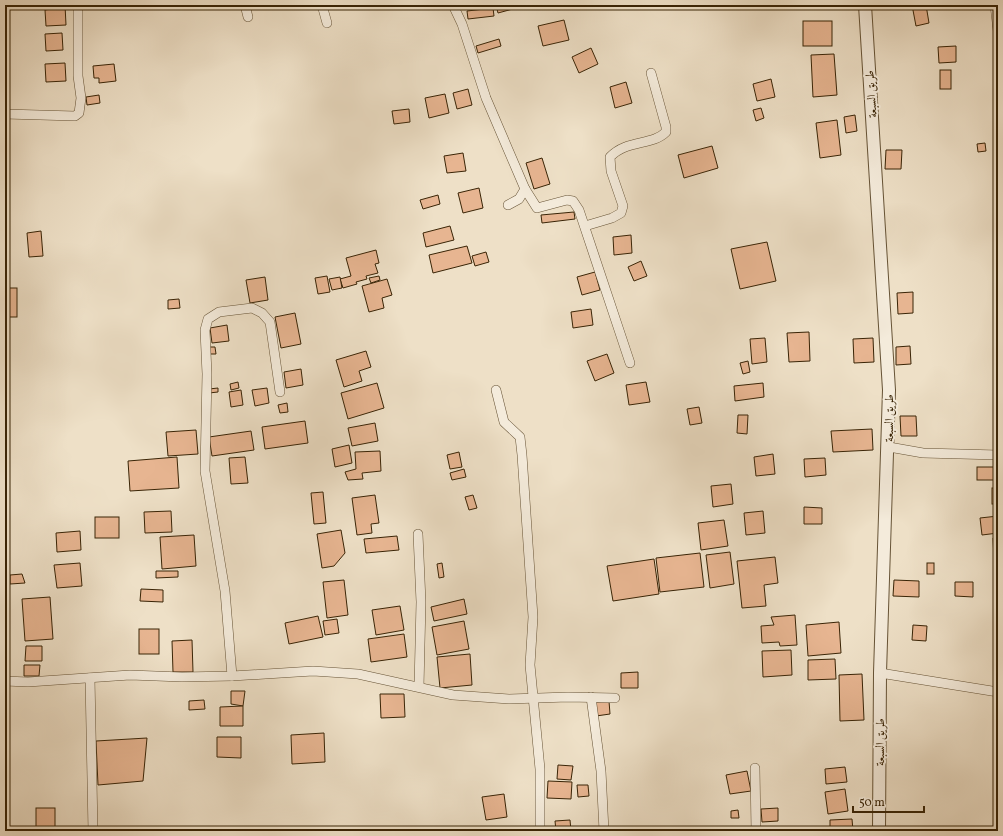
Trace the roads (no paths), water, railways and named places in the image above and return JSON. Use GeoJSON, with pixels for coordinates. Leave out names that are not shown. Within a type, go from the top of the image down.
{"type":"FeatureCollection","features":[{"type":"Feature","properties":{"kind":"street"},"geometry":{"type":"LineString","coordinates":[[5,114],[75,116],[79,114],[81,98],[77,61],[78,5]]}},
{"type":"Feature","properties":{"kind":"street"},"geometry":{"type":"LineString","coordinates":[[245,5],[248,18]]}},
{"type":"Feature","properties":{"kind":"street"},"geometry":{"type":"LineString","coordinates":[[322,5],[327,23]]}},
{"type":"Feature","properties":{"kind":"street"},"geometry":{"type":"LineString","coordinates":[[453,5],[462,24],[486,98],[525,189],[537,208],[567,200],[573,201],[579,210],[630,363]]}},
{"type":"Feature","properties":{"kind":"street","name":"طريق السبعة"},"geometry":{"type":"LineString","coordinates":[[865,5],[889,390],[889,447],[880,673],[879,831]]}},
{"type":"Feature","properties":{"kind":"street"},"geometry":{"type":"LineString","coordinates":[[995,5],[998,31]]}},
{"type":"Feature","properties":{"kind":"street"},"geometry":{"type":"LineString","coordinates":[[585,226],[612,218],[621,213],[624,206],[610,171],[610,157],[617,150],[661,136],[666,132],[666,127],[651,73]]}},
{"type":"Feature","properties":{"kind":"street"},"geometry":{"type":"LineString","coordinates":[[508,205],[519,199],[525,189]]}},
{"type":"Feature","properties":{"kind":"street"},"geometry":{"type":"LineString","coordinates":[[232,676],[224,591],[205,471],[207,374],[205,330],[208,319],[219,312],[252,308],[262,313],[270,322],[280,392]]}},
{"type":"Feature","properties":{"kind":"street"},"geometry":{"type":"LineString","coordinates":[[496,390],[504,422],[520,437],[533,617],[530,665],[532,699],[540,769],[540,831]]}},
{"type":"Feature","properties":{"kind":"street"},"geometry":{"type":"LineString","coordinates":[[889,447],[923,453],[998,455]]}},
{"type":"Feature","properties":{"kind":"street"},"geometry":{"type":"LineString","coordinates":[[418,534],[421,602],[419,687]]}},
{"type":"Feature","properties":{"kind":"street"},"geometry":{"type":"LineString","coordinates":[[5,682],[130,675],[182,678],[313,671],[335,672],[379,678],[453,695],[532,699],[615,698]]}},
{"type":"Feature","properties":{"kind":"street"},"geometry":{"type":"LineString","coordinates":[[880,673],[998,692]]}},
{"type":"Feature","properties":{"kind":"street"},"geometry":{"type":"LineString","coordinates":[[90,678],[93,831]]}},
{"type":"Feature","properties":{"kind":"street"},"geometry":{"type":"LineString","coordinates":[[591,698],[601,771],[604,831]]}},
{"type":"Feature","properties":{"kind":"street"},"geometry":{"type":"LineString","coordinates":[[755,768],[756,831]]}}]}
